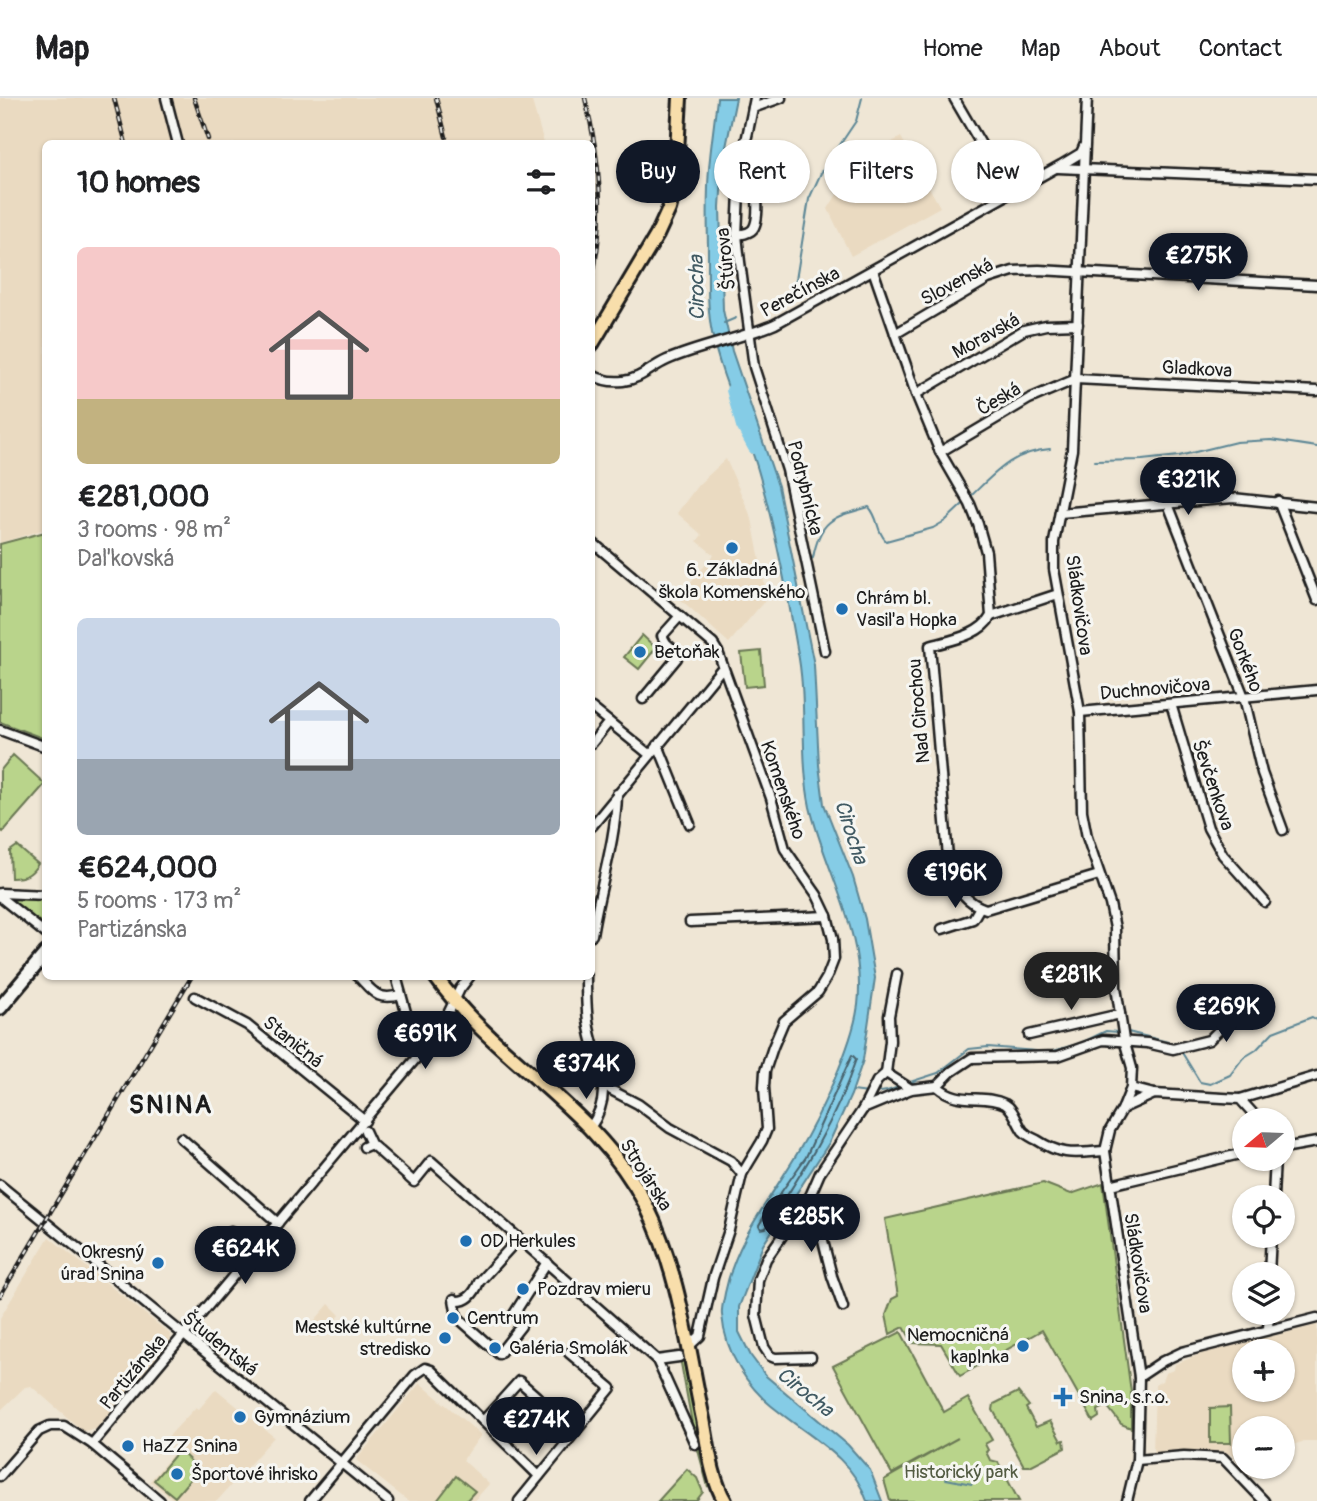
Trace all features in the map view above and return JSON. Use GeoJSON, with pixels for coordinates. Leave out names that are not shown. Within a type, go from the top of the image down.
{"type":"FeatureCollection","features":[{"type":"Feature","properties":{"kind":"main road"},"geometry":{"type":"LineString","coordinates":[[595,339],[657,235],[669,209],[674,187],[680,98]]}},
{"type":"Feature","properties":{"kind":"main road"},"geometry":{"type":"LineString","coordinates":[[0,1008],[42,958]]}},
{"type":"Feature","properties":{"kind":"main road","name":"Strojárska"},"geometry":{"type":"LineString","coordinates":[[438,980],[454,1002],[590,1128],[624,1170],[645,1204],[672,1279],[683,1352],[723,1500]]}},
{"type":"Feature","properties":{"kind":"street"},"geometry":{"type":"LineString","coordinates":[[166,98],[177,140]]}},
{"type":"Feature","properties":{"kind":"street","name":"Štúrova"},"geometry":{"type":"LineString","coordinates":[[746,140],[755,98]]}},
{"type":"Feature","properties":{"kind":"street"},"geometry":{"type":"LineString","coordinates":[[753,108],[781,98]]}},
{"type":"Feature","properties":{"kind":"street"},"geometry":{"type":"LineString","coordinates":[[954,98],[979,140]]}},
{"type":"Feature","properties":{"kind":"street","name":"Sládkovičova"},"geometry":{"type":"LineString","coordinates":[[1087,98],[1081,171],[1080,272],[1072,450],[1054,542],[1054,569],[1080,712],[1082,811],[1087,837],[1110,904],[1115,928],[1116,986],[1132,1068],[1131,1088],[1110,1130],[1105,1150],[1139,1377],[1137,1460],[1127,1501]]}},
{"type":"Feature","properties":{"kind":"street","name":"Perečínska"},"geometry":{"type":"LineString","coordinates":[[1044,172],[1081,153],[1085,144]]}},
{"type":"Feature","properties":{"kind":"street","name":"Perečínska"},"geometry":{"type":"LineString","coordinates":[[1048,170],[1076,153],[1085,144]]}},
{"type":"Feature","properties":{"kind":"street"},"geometry":{"type":"LineString","coordinates":[[1073,158],[1082,162],[1081,171]]}},
{"type":"Feature","properties":{"kind":"street","name":"Perečínska"},"geometry":{"type":"LineString","coordinates":[[1062,160],[1073,158]]}},
{"type":"Feature","properties":{"kind":"street","name":"Perečínska"},"geometry":{"type":"LineString","coordinates":[[1048,170],[1063,167],[1081,171],[1317,179]]}},
{"type":"Feature","properties":{"kind":"street","name":"Štúrova"},"geometry":{"type":"LineString","coordinates":[[738,203],[737,235],[747,335]]}},
{"type":"Feature","properties":{"kind":"street"},"geometry":{"type":"LineString","coordinates":[[737,235],[754,228],[756,203]]}},
{"type":"Feature","properties":{"kind":"street","name":"Perečínska"},"geometry":{"type":"LineString","coordinates":[[595,377],[621,382],[641,376],[665,361],[747,335],[802,311],[990,203]]}},
{"type":"Feature","properties":{"kind":"street"},"geometry":{"type":"LineString","coordinates":[[873,270],[916,394],[940,452],[970,504],[978,524],[986,552],[991,617],[1058,594]]}},
{"type":"Feature","properties":{"kind":"street","name":"Slovenská"},"geometry":{"type":"LineString","coordinates":[[895,334],[988,279],[1013,271],[1317,285]]}},
{"type":"Feature","properties":{"kind":"street","name":"Moravská"},"geometry":{"type":"LineString","coordinates":[[916,394],[1024,330],[1078,324]]}},
{"type":"Feature","properties":{"kind":"street","name":"Podrybnícka"},"geometry":{"type":"LineString","coordinates":[[747,335],[754,367],[787,470],[825,651]]}},
{"type":"Feature","properties":{"kind":"street","name":"Gladkova"},"geometry":{"type":"LineString","coordinates":[[1076,379],[1317,391]]}},
{"type":"Feature","properties":{"kind":"street","name":"Česká"},"geometry":{"type":"LineString","coordinates":[[940,452],[1029,399],[1076,379]]}},
{"type":"Feature","properties":{"kind":"street"},"geometry":{"type":"LineString","coordinates":[[1060,513],[1233,498],[1317,507]]}},
{"type":"Feature","properties":{"kind":"street"},"geometry":{"type":"LineString","coordinates":[[1278,501],[1317,600]]}},
{"type":"Feature","properties":{"kind":"street","name":"Gorkého"},"geometry":{"type":"LineString","coordinates":[[1168,504],[1244,697],[1262,773],[1283,830]]}},
{"type":"Feature","properties":{"kind":"street","name":"Komenského"},"geometry":{"type":"LineString","coordinates":[[595,545],[713,644],[720,671],[727,677],[752,747],[785,849],[817,895],[827,916],[833,939],[834,959],[827,977],[818,992],[784,1021],[765,1071],[767,1129],[742,1174],[700,1336],[683,1352]]}},
{"type":"Feature","properties":{"kind":"street"},"geometry":{"type":"LineString","coordinates":[[643,699],[677,658],[676,652],[662,636],[680,616]]}},
{"type":"Feature","properties":{"kind":"street","name":"Nad Cirochou"},"geometry":{"type":"LineString","coordinates":[[980,907],[973,905],[959,888],[949,869],[930,646],[970,634],[987,624],[991,617]]}},
{"type":"Feature","properties":{"kind":"street"},"geometry":{"type":"LineString","coordinates":[[595,822],[720,671]]}},
{"type":"Feature","properties":{"kind":"street","name":"Duchnovičova"},"geometry":{"type":"LineString","coordinates":[[1080,712],[1317,690]]}},
{"type":"Feature","properties":{"kind":"street","name":"Ševčenkova"},"geometry":{"type":"LineString","coordinates":[[1171,704],[1208,828],[1223,855],[1265,902]]}},
{"type":"Feature","properties":{"kind":"street"},"geometry":{"type":"LineString","coordinates":[[595,710],[650,755]]}},
{"type":"Feature","properties":{"kind":"street"},"geometry":{"type":"LineString","coordinates":[[595,739],[609,722]]}},
{"type":"Feature","properties":{"kind":"street"},"geometry":{"type":"LineString","coordinates":[[0,730],[42,746]]}},
{"type":"Feature","properties":{"kind":"street"},"geometry":{"type":"LineString","coordinates":[[658,745],[690,824]]}},
{"type":"Feature","properties":{"kind":"street"},"geometry":{"type":"LineString","coordinates":[[595,894],[617,814],[617,794]]}},
{"type":"Feature","properties":{"kind":"street"},"geometry":{"type":"LineString","coordinates":[[942,929],[972,919],[980,907],[986,909],[1003,905],[1099,875]]}},
{"type":"Feature","properties":{"kind":"street"},"geometry":{"type":"LineString","coordinates":[[0,895],[42,895]]}},
{"type":"Feature","properties":{"kind":"street"},"geometry":{"type":"LineString","coordinates":[[0,895],[42,931]]}},
{"type":"Feature","properties":{"kind":"street"},"geometry":{"type":"LineString","coordinates":[[690,922],[827,916]]}},
{"type":"Feature","properties":{"kind":"street"},"geometry":{"type":"LineString","coordinates":[[811,1357],[770,1356],[764,1347],[756,1315],[758,1280],[766,1259],[810,1196],[820,1173],[863,1108],[877,1081],[886,1073],[890,1041],[889,1016],[897,974]]}},
{"type":"Feature","properties":{"kind":"street"},"geometry":{"type":"LineString","coordinates":[[362,980],[378,996],[384,998],[401,995]]}},
{"type":"Feature","properties":{"kind":"street"},"geometry":{"type":"LineString","coordinates":[[397,980],[418,1056]]}},
{"type":"Feature","properties":{"kind":"street"},"geometry":{"type":"LineString","coordinates":[[454,1002],[467,980]]}},
{"type":"Feature","properties":{"kind":"street"},"geometry":{"type":"LineString","coordinates":[[586,980],[588,1023],[605,1083],[611,1090],[638,1104],[670,1128],[731,1161],[742,1174]]}},
{"type":"Feature","properties":{"kind":"street","name":"Staničná"},"geometry":{"type":"LineString","coordinates":[[195,997],[247,1024],[365,1126]]}},
{"type":"Feature","properties":{"kind":"street","name":"Partizánska"},"geometry":{"type":"LineString","coordinates":[[92,1444],[278,1223],[365,1126],[443,1024],[454,1002]]}},
{"type":"Feature","properties":{"kind":"street"},"geometry":{"type":"LineString","coordinates":[[863,1108],[910,1088],[937,1086],[951,1072],[972,1058],[1058,1056],[1124,1035],[1179,1047],[1209,1040],[1240,1002]]}},
{"type":"Feature","properties":{"kind":"street"},"geometry":{"type":"LineString","coordinates":[[1029,1035],[1120,1014]]}},
{"type":"Feature","properties":{"kind":"street"},"geometry":{"type":"LineString","coordinates":[[886,1073],[910,1088]]}},
{"type":"Feature","properties":{"kind":"street"},"geometry":{"type":"LineString","coordinates":[[1131,1088],[1154,1094],[1240,1099],[1317,1076]]}},
{"type":"Feature","properties":{"kind":"street"},"geometry":{"type":"LineString","coordinates":[[590,1128],[597,1118],[605,1083]]}},
{"type":"Feature","properties":{"kind":"street"},"geometry":{"type":"LineString","coordinates":[[937,1086],[946,1093],[961,1098],[999,1102],[1009,1106],[1025,1133],[1053,1150],[1069,1154],[1105,1150]]}},
{"type":"Feature","properties":{"kind":"street"},"geometry":{"type":"LineString","coordinates":[[1123,1108],[1154,1094]]}},
{"type":"Feature","properties":{"kind":"street"},"geometry":{"type":"LineString","coordinates":[[1240,1099],[1248,1108]]}},
{"type":"Feature","properties":{"kind":"street"},"geometry":{"type":"LineString","coordinates":[[365,1126],[367,1145],[414,1182],[431,1161],[657,1360],[695,1444]]}},
{"type":"Feature","properties":{"kind":"street"},"geometry":{"type":"LineString","coordinates":[[181,1138],[278,1223]]}},
{"type":"Feature","properties":{"kind":"street"},"geometry":{"type":"LineString","coordinates":[[1295,1146],[1317,1142]]}},
{"type":"Feature","properties":{"kind":"street"},"geometry":{"type":"LineString","coordinates":[[1110,1185],[1232,1156]]}},
{"type":"Feature","properties":{"kind":"street","name":"Študentská"},"geometry":{"type":"LineString","coordinates":[[0,1185],[184,1335],[345,1460],[388,1501]]}},
{"type":"Feature","properties":{"kind":"street"},"geometry":{"type":"LineString","coordinates":[[810,1196],[810,1213],[821,1233],[843,1307]]}},
{"type":"Feature","properties":{"kind":"street"},"geometry":{"type":"LineString","coordinates":[[799,1209],[810,1213]]}},
{"type":"Feature","properties":{"kind":"street"},"geometry":{"type":"LineString","coordinates":[[231,1231],[254,1252]]}},
{"type":"Feature","properties":{"kind":"street"},"geometry":{"type":"LineString","coordinates":[[519,1238],[466,1300],[455,1300],[457,1317],[499,1353],[521,1326],[514,1314],[547,1262]]}},
{"type":"Feature","properties":{"kind":"street"},"geometry":{"type":"LineString","coordinates":[[1139,1377],[1182,1352],[1317,1318]]}},
{"type":"Feature","properties":{"kind":"street"},"geometry":{"type":"LineString","coordinates":[[1268,1325],[1268,1329]]}},
{"type":"Feature","properties":{"kind":"street"},"geometry":{"type":"LineString","coordinates":[[657,1360],[683,1352]]}},
{"type":"Feature","properties":{"kind":"street"},"geometry":{"type":"LineString","coordinates":[[519,1501],[611,1388],[569,1353]]}},
{"type":"Feature","properties":{"kind":"street"},"geometry":{"type":"LineString","coordinates":[[310,1501],[419,1370],[431,1370],[539,1476]]}},
{"type":"Feature","properties":{"kind":"street"},"geometry":{"type":"LineString","coordinates":[[483,1421],[519,1381],[576,1431]]}},
{"type":"Feature","properties":{"kind":"street"},"geometry":{"type":"LineString","coordinates":[[0,1476],[39,1431],[50,1426],[64,1426],[92,1444],[160,1501]]}},
{"type":"Feature","properties":{"kind":"street"},"geometry":{"type":"LineString","coordinates":[[1137,1460],[1184,1456],[1223,1458],[1264,1501]]}},
{"type":"Feature","properties":{"kind":"shaded area"},"geometry":{"type":"Polygon","coordinates":[[[0,98],[531,98],[543,140],[42,140],[42,530],[0,543],[0,98]]]}},
{"type":"Feature","properties":{"kind":"shaded area"},"geometry":{"type":"Polygon","coordinates":[[[937,202],[940,207],[851,256],[828,209],[832,203],[937,202]]]}},
{"type":"Feature","properties":{"kind":"shaded area","name":"6. Základná škola Komenského"},"geometry":{"type":"Polygon","coordinates":[[[726,459],[752,519],[767,598],[729,643],[678,597],[714,555],[697,541],[702,535],[677,513],[698,485],[726,459]]]}},
{"type":"Feature","properties":{"kind":"shaded area"},"geometry":{"type":"Polygon","coordinates":[[[49,1237],[170,1334],[171,1339],[96,1429],[83,1431],[31,1386],[25,1387],[0,1411],[0,1318],[49,1237]]]}},
{"type":"Feature","properties":{"kind":"shaded area"},"geometry":{"type":"Polygon","coordinates":[[[329,1304],[340,1315],[322,1336],[308,1337],[309,1327],[329,1304]]]}},
{"type":"Feature","properties":{"kind":"shaded area"},"geometry":{"type":"Polygon","coordinates":[[[1317,1325],[1317,1441],[1295,1444],[1295,1416],[1232,1416],[1232,1455],[1225,1451],[1153,1453],[1155,1385],[1162,1381],[1165,1373],[1174,1370],[1175,1364],[1232,1346],[1232,1402],[1295,1402],[1295,1339],[1261,1339],[1317,1325]]]}},
{"type":"Feature","properties":{"kind":"shaded area"},"geometry":{"type":"Polygon","coordinates":[[[420,1383],[481,1435],[463,1460],[489,1484],[474,1501],[408,1501],[356,1460],[420,1383]]]}},
{"type":"Feature","properties":{"kind":"shaded area"},"geometry":{"type":"Polygon","coordinates":[[[216,1389],[274,1437],[217,1501],[175,1501],[150,1481],[179,1447],[168,1437],[196,1407],[199,1409],[216,1389]]]}},
{"type":"Feature","properties":{"kind":"green space"},"geometry":{"type":"Polygon","coordinates":[[[42,533],[42,738],[0,722],[0,544],[42,533]]]}},
{"type":"Feature","properties":{"kind":"green space","name":"Betoňak"},"geometry":{"type":"Polygon","coordinates":[[[642,635],[656,648],[639,669],[624,657],[642,635]]]}},
{"type":"Feature","properties":{"kind":"green space"},"geometry":{"type":"Polygon","coordinates":[[[761,651],[764,685],[745,687],[741,653],[761,651]]]}},
{"type":"Feature","properties":{"kind":"green space"},"geometry":{"type":"Polygon","coordinates":[[[13,755],[42,781],[42,787],[3,832],[0,829],[0,771],[13,755]]]}},
{"type":"Feature","properties":{"kind":"green space"},"geometry":{"type":"Polygon","coordinates":[[[17,846],[38,864],[27,875],[11,878],[10,851],[17,846]]]}},
{"type":"Feature","properties":{"kind":"green space"},"geometry":{"type":"Polygon","coordinates":[[[16,899],[42,900],[42,928],[14,905],[16,899]]]}},
{"type":"Feature","properties":{"kind":"green space"},"geometry":{"type":"Polygon","coordinates":[[[1043,1183],[1071,1194],[1103,1183],[1131,1392],[1131,1428],[1121,1424],[1107,1406],[1098,1410],[1099,1417],[1093,1421],[1042,1330],[960,1376],[941,1344],[913,1343],[904,1327],[890,1334],[886,1315],[892,1299],[898,1296],[885,1219],[1043,1183]]]}},
{"type":"Feature","properties":{"kind":"green space","name":"Historický park"},"geometry":{"type":"Polygon","coordinates":[[[901,1332],[944,1412],[968,1398],[992,1440],[985,1444],[988,1450],[986,1452],[990,1460],[998,1462],[1019,1501],[890,1501],[884,1480],[958,1438],[892,1474],[833,1366],[901,1332]]]}},
{"type":"Feature","properties":{"kind":"green space"},"geometry":{"type":"Polygon","coordinates":[[[680,1358],[683,1358],[709,1480],[708,1487],[695,1439],[680,1358]]]}},
{"type":"Feature","properties":{"kind":"green space"},"geometry":{"type":"Polygon","coordinates":[[[1018,1392],[1029,1406],[1026,1408],[1036,1427],[1050,1421],[1061,1441],[1064,1440],[1065,1448],[1030,1466],[1024,1466],[993,1410],[994,1404],[1018,1392]]]}},
{"type":"Feature","properties":{"kind":"green space"},"geometry":{"type":"Polygon","coordinates":[[[1230,1407],[1231,1443],[1210,1443],[1210,1408],[1230,1407]]]}},
{"type":"Feature","properties":{"kind":"green space","name":"Športové ihrisko"},"geometry":{"type":"Polygon","coordinates":[[[179,1450],[199,1469],[175,1497],[154,1480],[179,1450]]]}},
{"type":"Feature","properties":{"kind":"green space"},"geometry":{"type":"Polygon","coordinates":[[[687,1469],[697,1478],[703,1492],[696,1501],[658,1501],[687,1469]]]}},
{"type":"Feature","properties":{"kind":"green space"},"geometry":{"type":"Polygon","coordinates":[[[456,1476],[475,1491],[466,1501],[437,1501],[456,1476]]]}},
{"type":"Feature","properties":{"kind":"water"},"geometry":{"type":"Polygon","coordinates":[[[717,98],[736,98],[727,140],[714,140],[714,203],[720,203],[723,310],[732,351],[778,486],[814,665],[819,765],[824,804],[853,877],[865,919],[875,978],[863,1060],[851,1095],[829,1143],[763,1245],[739,1307],[739,1332],[751,1356],[766,1376],[848,1445],[870,1470],[882,1501],[867,1501],[852,1472],[841,1460],[757,1392],[733,1356],[722,1315],[730,1273],[737,1255],[806,1138],[834,1080],[855,1021],[859,979],[851,928],[810,807],[805,767],[800,668],[776,541],[755,459],[716,352],[710,324],[709,170],[717,98]]]}},
{"type":"Feature","properties":{"kind":"waterway"},"geometry":{"type":"LineString","coordinates":[[786,299],[796,280],[809,199],[821,173],[856,121],[862,98]]}},
{"type":"Feature","properties":{"kind":"waterway"},"geometry":{"type":"LineString","coordinates":[[724,323],[736,318]]}},
{"type":"Feature","properties":{"kind":"waterway","name":"Cirocha"},"geometry":{"type":"LineString","coordinates":[[732,390],[742,426],[754,448]]}},
{"type":"Feature","properties":{"kind":"waterway"},"geometry":{"type":"LineString","coordinates":[[1094,461],[1179,456],[1236,442],[1271,440],[1317,447]]}},
{"type":"Feature","properties":{"kind":"waterway"},"geometry":{"type":"LineString","coordinates":[[972,495],[1006,464],[1026,454],[1050,449]]}},
{"type":"Feature","properties":{"kind":"waterway"},"geometry":{"type":"LineString","coordinates":[[810,560],[824,527],[837,517],[869,507],[886,541],[933,528],[963,504]]}},
{"type":"Feature","properties":{"kind":"waterway"},"geometry":{"type":"LineString","coordinates":[[1181,1051],[1200,1082],[1210,1084],[1230,1075],[1243,1058],[1256,1050],[1273,1032],[1312,1017],[1317,1020]]}},
{"type":"Feature","properties":{"kind":"waterway"},"geometry":{"type":"LineString","coordinates":[[907,1083],[938,1073],[969,1049],[988,1047],[1049,1052],[1081,1043],[1106,1031],[1118,1032]]}},
{"type":"Feature","properties":{"kind":"waterway"},"geometry":{"type":"LineString","coordinates":[[1128,1032],[1176,1044]]}},
{"type":"Feature","properties":{"kind":"waterway"},"geometry":{"type":"LineString","coordinates":[[874,1093],[902,1086]]}},
{"type":"Feature","properties":{"kind":"waterway"},"geometry":{"type":"LineString","coordinates":[[853,1091],[868,1093]]}},
{"type":"Feature","properties":{"kind":"waterway"},"geometry":{"type":"LineString","coordinates":[[946,1479],[972,1484]]}},
{"type":"Feature","properties":{"kind":"railway"},"geometry":{"type":"LineString","coordinates":[[114,98],[125,140]]}},
{"type":"Feature","properties":{"kind":"railway"},"geometry":{"type":"LineString","coordinates":[[194,98],[208,139]]}},
{"type":"Feature","properties":{"kind":"railway"},"geometry":{"type":"LineString","coordinates":[[436,98],[446,137]]}},
{"type":"Feature","properties":{"kind":"railway"},"geometry":{"type":"LineString","coordinates":[[585,98],[593,140]]}},
{"type":"Feature","properties":{"kind":"railway"},"geometry":{"type":"LineString","coordinates":[[595,151],[600,211],[595,262]]}},
{"type":"Feature","properties":{"kind":"railway"},"geometry":{"type":"LineString","coordinates":[[0,1296],[190,980]]}},
{"type":"Feature","properties":{"kind":"place","name":"6. Základná škola Komenského"},"geometry":{"type":"Point","coordinates":[732,548]}},
{"type":"Feature","properties":{"kind":"place","name":"Chrám bl. Vasiľa Hopka"},"geometry":{"type":"Point","coordinates":[842,609]}},
{"type":"Feature","properties":{"kind":"place","name":"Betoňak"},"geometry":{"type":"Point","coordinates":[640,652]}},
{"type":"Feature","properties":{"kind":"place","name":"OD Herkules"},"geometry":{"type":"Point","coordinates":[466,1241]}},
{"type":"Feature","properties":{"kind":"place","name":"Okresný úrad Snina"},"geometry":{"type":"Point","coordinates":[158,1263]}},
{"type":"Feature","properties":{"kind":"place","name":"Pozdrav mieru"},"geometry":{"type":"Point","coordinates":[523,1289]}},
{"type":"Feature","properties":{"kind":"place","name":"Centrum"},"geometry":{"type":"Point","coordinates":[453,1318]}},
{"type":"Feature","properties":{"kind":"place","name":"Mestské kultúrne stredisko"},"geometry":{"type":"Point","coordinates":[445,1338]}},
{"type":"Feature","properties":{"kind":"place","name":"Nemocničná kaplnka"},"geometry":{"type":"Point","coordinates":[1023,1346]}},
{"type":"Feature","properties":{"kind":"place","name":"Galéria Smolák"},"geometry":{"type":"Point","coordinates":[495,1348]}},
{"type":"Feature","properties":{"kind":"place","name":"Snina, s.r.o."},"geometry":{"type":"Point","coordinates":[1063,1397]}},
{"type":"Feature","properties":{"kind":"place","name":"Gymnázium"},"geometry":{"type":"Point","coordinates":[240,1417]}},
{"type":"Feature","properties":{"kind":"place","name":"HaZZ Snina"},"geometry":{"type":"Point","coordinates":[128,1446]}},
{"type":"Feature","properties":{"kind":"place","name":"Športové ihrisko"},"geometry":{"type":"Point","coordinates":[177,1474]}},
{"type":"Feature","properties":{"kind":"district","name":"SNINA"},"geometry":{"type":"Point","coordinates":[171,1105]}}]}
